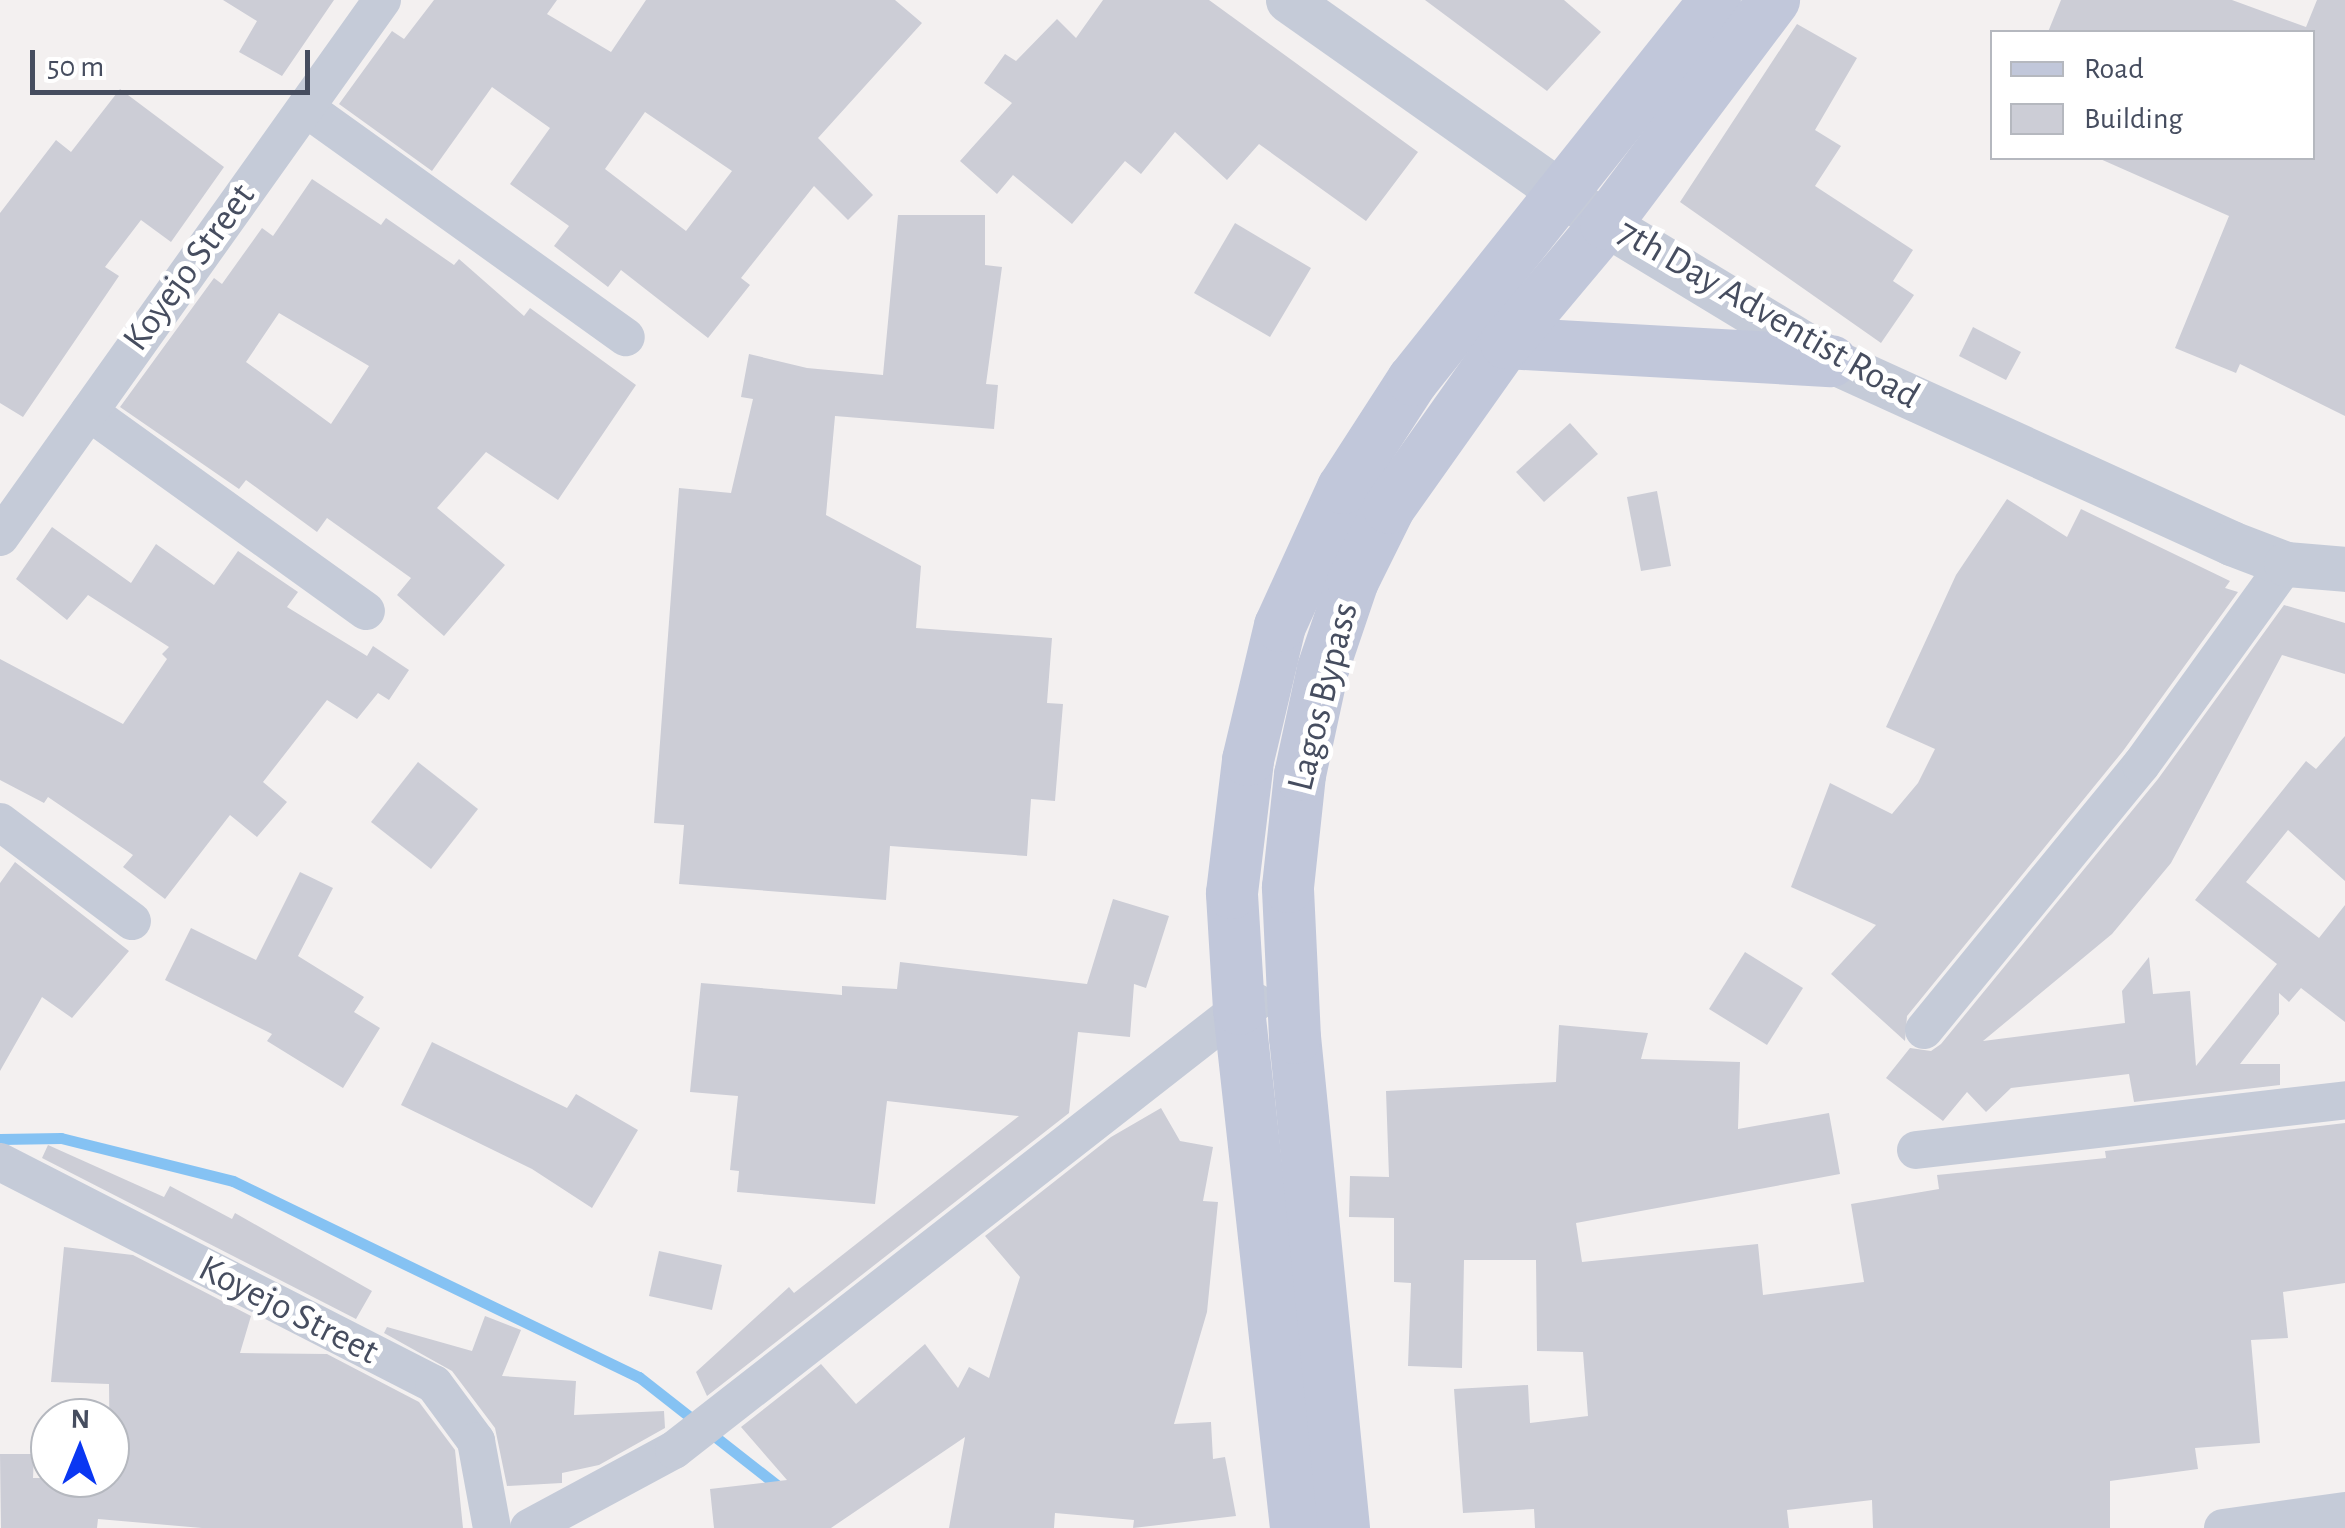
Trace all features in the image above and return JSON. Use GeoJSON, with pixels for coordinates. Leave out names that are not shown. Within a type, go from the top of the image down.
{"type":"FeatureCollection","features":[{"type":"Feature","properties":{"kind":"main road","name":"Lagos Bypass"},"geometry":{"type":"LineString","coordinates":[[1296,1528],[1239,1009],[1232,892],[1248,760],[1280,626],[1343,488],[1413,380],[1716,0]]}},
{"type":"Feature","properties":{"kind":"main road","name":"Lagos Bypass"},"geometry":{"type":"LineString","coordinates":[[1344,1528],[1291,988],[1288,887],[1300,775],[1324,669],[1354,582],[1389,508],[1506,343],[1606,224],[1774,0]]}},
{"type":"Feature","properties":{"kind":"main road"},"geometry":{"type":"LineString","coordinates":[[1506,343],[1832,361]]}},
{"type":"Feature","properties":{"kind":"street","name":"Koyejo Street"},"geometry":{"type":"LineString","coordinates":[[0,536],[159,306],[307,109],[382,0]]}},
{"type":"Feature","properties":{"kind":"street","name":"7th Day Adventist Road"},"geometry":{"type":"LineString","coordinates":[[1288,0],[1606,224],[1832,361],[2286,564],[2345,569]]}},
{"type":"Feature","properties":{"kind":"street"},"geometry":{"type":"LineString","coordinates":[[307,109],[626,338]]}},
{"type":"Feature","properties":{"kind":"street"},"geometry":{"type":"LineString","coordinates":[[89,412],[366,611]]}},
{"type":"Feature","properties":{"kind":"street"},"geometry":{"type":"LineString","coordinates":[[1924,1030],[2141,764],[2286,564]]}},
{"type":"Feature","properties":{"kind":"street"},"geometry":{"type":"LineString","coordinates":[[0,822],[132,921]]}},
{"type":"Feature","properties":{"kind":"street"},"geometry":{"type":"LineString","coordinates":[[529,1528],[674,1450],[1239,1009],[1291,988]]}},
{"type":"Feature","properties":{"kind":"street"},"geometry":{"type":"LineString","coordinates":[[1916,1150],[2345,1100]]}},
{"type":"Feature","properties":{"kind":"street","name":"Koyejo Street"},"geometry":{"type":"LineString","coordinates":[[0,1162],[434,1384],[476,1441],[492,1528]]}},
{"type":"Feature","properties":{"kind":"street"},"geometry":{"type":"LineString","coordinates":[[2222,1528],[2345,1511]]}},
{"type":"Feature","properties":{"kind":"building"},"geometry":{"type":"Polygon","coordinates":[[[223,0],[334,0],[282,76],[239,52],[257,21],[223,0]]]}},
{"type":"Feature","properties":{"kind":"building"},"geometry":{"type":"Polygon","coordinates":[[[434,0],[557,0],[547,14],[611,52],[646,0],[895,0],[922,23],[818,138],[873,195],[848,220],[814,186],[741,278],[750,285],[708,338],[621,270],[608,287],[554,246],[569,226],[510,184],[550,128],[492,87],[432,171],[339,104],[392,31],[404,39],[434,0]],[[645,112],[605,169],[686,231],[732,171],[645,112]]]}},
{"type":"Feature","properties":{"kind":"building"},"geometry":{"type":"Polygon","coordinates":[[[1103,0],[1209,0],[1418,152],[1366,221],[1259,144],[1227,180],[1175,132],[1141,174],[1125,161],[1072,224],[1013,175],[997,194],[960,161],[1012,103],[984,83],[1005,54],[1016,61],[1057,19],[1076,38],[1103,0]]]}},
{"type":"Feature","properties":{"kind":"building"},"geometry":{"type":"Polygon","coordinates":[[[1425,0],[1564,0],[1601,32],[1547,91],[1425,0]]]}},
{"type":"Feature","properties":{"kind":"building"},"geometry":{"type":"Polygon","coordinates":[[[2061,0],[2232,0],[2306,27],[2317,0],[2345,0],[2345,416],[2240,364],[2236,373],[2175,348],[2229,216],[2103,160],[2315,160],[2315,30],[2049,30],[2061,0]]]}},
{"type":"Feature","properties":{"kind":"building"},"geometry":{"type":"Polygon","coordinates":[[[1797,24],[1857,58],[1815,130],[1841,146],[1815,186],[1913,250],[1893,281],[1914,295],[1881,343],[1680,202],[1797,24]]]}},
{"type":"Feature","properties":{"kind":"building"},"geometry":{"type":"Polygon","coordinates":[[[120,89],[224,167],[171,242],[141,220],[105,267],[119,276],[23,417],[0,403],[0,213],[56,140],[71,152],[120,89]]]}},
{"type":"Feature","properties":{"kind":"building"},"geometry":{"type":"Polygon","coordinates":[[[312,179],[381,225],[386,218],[454,265],[459,259],[524,316],[530,308],[636,385],[558,500],[486,452],[437,508],[505,565],[444,636],[397,595],[411,578],[327,518],[317,532],[246,480],[239,489],[120,407],[214,278],[222,284],[262,228],[273,236],[312,179]],[[279,313],[246,362],[331,424],[369,366],[279,313]]]}},
{"type":"Feature","properties":{"kind":"building"},"geometry":{"type":"Polygon","coordinates":[[[898,215],[985,215],[985,265],[1002,267],[986,384],[998,385],[994,429],[835,416],[826,515],[921,566],[916,628],[1052,638],[1047,703],[1063,704],[1055,801],[1031,799],[1027,856],[890,846],[886,900],[679,884],[684,825],[654,823],[679,488],[731,493],[753,399],[741,397],[749,354],[807,368],[883,375],[898,215]]]}},
{"type":"Feature","properties":{"kind":"building"},"geometry":{"type":"Polygon","coordinates":[[[1235,223],[1311,268],[1270,337],[1194,293],[1235,223]]]}},
{"type":"Feature","properties":{"kind":"building"},"geometry":{"type":"Polygon","coordinates":[[[1973,327],[2021,352],[2006,380],[1959,356],[1973,327]]]}},
{"type":"Feature","properties":{"kind":"building"},"geometry":{"type":"Polygon","coordinates":[[[1570,423],[1598,454],[1544,502],[1516,472],[1570,423]]]}},
{"type":"Feature","properties":{"kind":"building"},"geometry":{"type":"Polygon","coordinates":[[[1657,491],[1671,566],[1641,571],[1627,497],[1657,491]]]}},
{"type":"Feature","properties":{"kind":"building"},"geometry":{"type":"Polygon","coordinates":[[[2007,499],[2067,537],[2081,509],[2230,581],[2225,588],[2238,592],[2123,751],[1907,1016],[1905,1041],[1831,974],[1876,925],[1791,887],[1830,783],[1892,814],[1918,783],[1935,749],[1886,727],[1956,575],[2007,499]]]}},
{"type":"Feature","properties":{"kind":"building"},"geometry":{"type":"Polygon","coordinates":[[[52,527],[131,583],[156,544],[214,585],[238,551],[298,592],[287,607],[367,656],[373,646],[409,670],[389,700],[378,693],[357,719],[327,700],[263,782],[287,802],[257,837],[230,815],[165,899],[123,867],[133,855],[48,797],[44,803],[0,780],[0,659],[123,724],[167,659],[162,654],[169,647],[88,595],[67,620],[16,579],[52,527]]]}},
{"type":"Feature","properties":{"kind":"building"},"geometry":{"type":"Polygon","coordinates":[[[2284,605],[2345,623],[2345,674],[2282,655],[2171,863],[2112,934],[1983,1041],[2125,1023],[2122,991],[2149,957],[2153,994],[2190,991],[2196,1066],[2277,964],[2195,900],[2306,761],[2316,769],[2345,736],[2345,881],[2288,830],[2246,882],[2319,938],[2345,905],[2345,1022],[2301,988],[2289,1002],[2279,993],[2279,1014],[2240,1064],[2280,1064],[2280,1085],[2134,1102],[2129,1074],[2011,1088],[1986,1112],[1967,1092],[1943,1121],[1886,1078],[1910,1048],[1931,1051],[1941,1044],[2158,779],[2284,605]]]}},
{"type":"Feature","properties":{"kind":"building"},"geometry":{"type":"Polygon","coordinates":[[[418,762],[478,809],[431,869],[371,822],[418,762]]]}},
{"type":"Feature","properties":{"kind":"building"},"geometry":{"type":"Polygon","coordinates":[[[15,862],[129,951],[72,1018],[42,997],[0,1071],[0,883],[15,862]]]}},
{"type":"Feature","properties":{"kind":"building"},"geometry":{"type":"Polygon","coordinates":[[[300,872],[333,888],[298,956],[364,997],[354,1012],[380,1028],[343,1088],[267,1041],[272,1034],[165,980],[191,928],[256,960],[300,872]]]}},
{"type":"Feature","properties":{"kind":"building"},"geometry":{"type":"Polygon","coordinates":[[[1113,899],[1169,916],[1146,988],[1134,984],[1130,1037],[1078,1032],[1069,1113],[707,1396],[696,1372],[789,1287],[794,1293],[1019,1116],[887,1101],[875,1204],[737,1192],[739,1171],[730,1170],[738,1096],[690,1092],[701,983],[842,995],[842,986],[897,989],[900,962],[1087,984],[1113,899]]]}},
{"type":"Feature","properties":{"kind":"building"},"geometry":{"type":"Polygon","coordinates":[[[1745,952],[1803,988],[1767,1045],[1709,1009],[1745,952]]]}},
{"type":"Feature","properties":{"kind":"building"},"geometry":{"type":"Polygon","coordinates":[[[1559,1025],[1648,1033],[1641,1059],[1740,1062],[1738,1129],[1829,1113],[1840,1174],[1576,1223],[1582,1262],[1758,1244],[1763,1295],[1864,1282],[1851,1204],[1939,1189],[1937,1175],[2106,1158],[2105,1151],[2345,1123],[2345,1283],[2283,1292],[2288,1338],[2251,1340],[2260,1443],[2195,1448],[2198,1469],[2110,1481],[2110,1528],[1873,1528],[1872,1500],[1787,1510],[1789,1528],[1535,1528],[1534,1509],[1463,1513],[1454,1389],[1528,1385],[1530,1423],[1588,1416],[1583,1352],[1537,1351],[1536,1260],[1464,1260],[1462,1368],[1408,1366],[1411,1283],[1394,1282],[1394,1218],[1349,1217],[1350,1176],[1389,1177],[1386,1091],[1556,1082],[1559,1025]]]}},
{"type":"Feature","properties":{"kind":"building"},"geometry":{"type":"Polygon","coordinates":[[[432,1042],[567,1108],[576,1094],[638,1130],[592,1208],[532,1169],[401,1105],[432,1042]]]}},
{"type":"Feature","properties":{"kind":"building"},"geometry":{"type":"Polygon","coordinates":[[[1161,1108],[1180,1141],[1213,1147],[1203,1201],[1218,1202],[1207,1312],[1174,1424],[1211,1422],[1213,1459],[1225,1457],[1236,1516],[1133,1528],[1134,1520],[1055,1513],[1054,1528],[949,1528],[965,1437],[831,1528],[714,1528],[710,1489],[787,1480],[741,1427],[821,1364],[856,1404],[925,1344],[958,1388],[969,1367],[989,1378],[1020,1277],[985,1236],[1111,1137],[1161,1108]]]}},
{"type":"Feature","properties":{"kind":"building"},"geometry":{"type":"Polygon","coordinates":[[[48,1145],[164,1197],[170,1186],[232,1219],[235,1213],[372,1291],[356,1319],[42,1158],[48,1145]]]}},
{"type":"Feature","properties":{"kind":"building"},"geometry":{"type":"Polygon","coordinates":[[[64,1247],[133,1255],[251,1316],[240,1353],[327,1354],[419,1402],[455,1450],[463,1528],[202,1528],[98,1519],[97,1528],[1,1528],[0,1454],[30,1454],[30,1498],[130,1498],[130,1398],[109,1398],[109,1384],[51,1382],[64,1247]]]}},
{"type":"Feature","properties":{"kind":"building"},"geometry":{"type":"Polygon","coordinates":[[[659,1251],[722,1265],[712,1310],[649,1296],[659,1251]]]}},
{"type":"Feature","properties":{"kind":"building"},"geometry":{"type":"Polygon","coordinates":[[[485,1316],[521,1330],[502,1376],[576,1381],[574,1415],[664,1411],[665,1428],[599,1465],[562,1473],[562,1483],[507,1486],[495,1428],[452,1371],[384,1333],[387,1327],[472,1351],[485,1316]]]}},
{"type":"Feature","properties":{"kind":"waterway"},"geometry":{"type":"LineString","coordinates":[[0,1139],[61,1138],[233,1181],[639,1377],[782,1489]]}}]}
